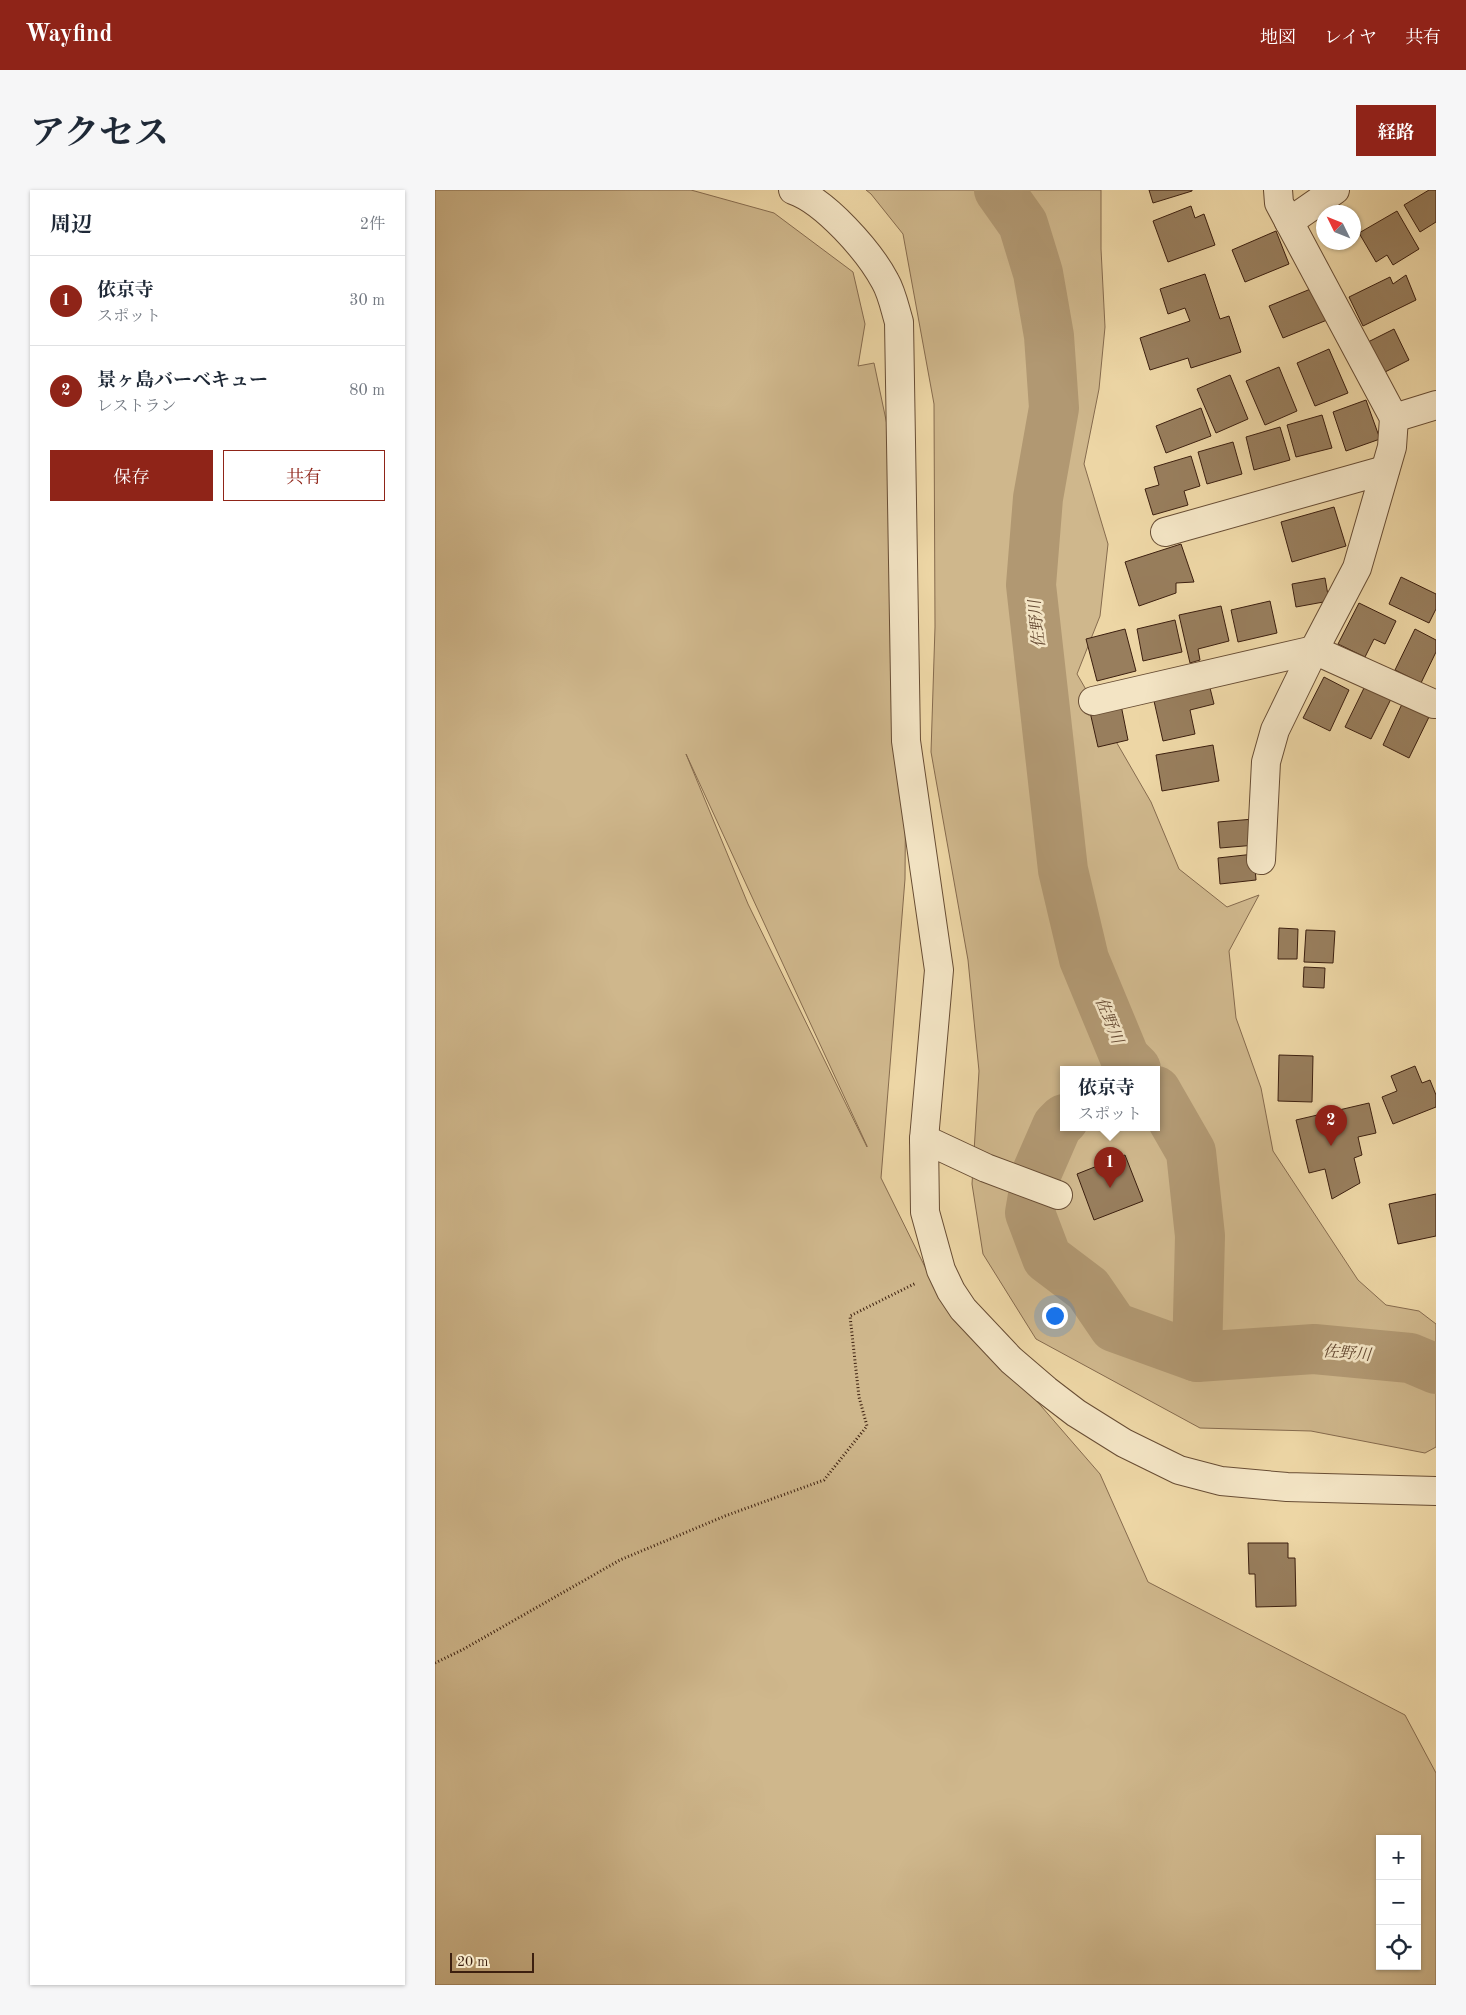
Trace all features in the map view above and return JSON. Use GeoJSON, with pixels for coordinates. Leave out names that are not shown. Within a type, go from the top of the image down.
{"type":"FeatureCollection","features":[{"type":"Feature","properties":{"kind":"street"},"geometry":{"type":"LineString","coordinates":[[793,190],[801,193],[828,213],[861,244],[886,282],[899,322],[906,741],[939,970],[924,1139],[925,1212],[941,1270],[951,1292],[963,1309],[1011,1360],[1046,1390],[1076,1413],[1124,1443],[1179,1470],[1221,1481],[1287,1487],[1436,1491]]}},
{"type":"Feature","properties":{"kind":"street"},"geometry":{"type":"LineString","coordinates":[[1261,860],[1266,762],[1275,730],[1357,568],[1392,447],[1394,418],[1279,203],[1278,190]]}},
{"type":"Feature","properties":{"kind":"street"},"geometry":{"type":"LineString","coordinates":[[1289,222],[1335,190]]}},
{"type":"Feature","properties":{"kind":"street"},"geometry":{"type":"LineString","coordinates":[[1394,418],[1436,405]]}},
{"type":"Feature","properties":{"kind":"street"},"geometry":{"type":"LineString","coordinates":[[1165,532],[1385,470]]}},
{"type":"Feature","properties":{"kind":"street"},"geometry":{"type":"LineString","coordinates":[[1093,700],[1314,650],[1434,704]]}},
{"type":"Feature","properties":{"kind":"street"},"geometry":{"type":"LineString","coordinates":[[924,1139],[986,1168],[1058,1195]]}},
{"type":"Feature","properties":{"kind":"path"},"geometry":{"type":"LineString","coordinates":[[435,1663],[462,1650],[620,1560],[725,1516],[825,1480],[867,1426],[859,1397],[850,1316],[941,1270]]}},
{"type":"Feature","properties":{"kind":"shaded area"},"geometry":{"type":"Polygon","coordinates":[[[435,190],[691,190],[774,213],[853,272],[865,324],[858,366],[874,363],[902,496],[906,741],[905,879],[881,1178],[931,1279],[1100,1474],[1148,1582],[1405,1715],[1436,1773],[1436,1985],[435,1985],[435,190]],[[686,754],[748,904],[867,1146],[686,754]]]}},
{"type":"Feature","properties":{"kind":"shaded area"},"geometry":{"type":"Polygon","coordinates":[[[866,190],[1101,190],[1101,249],[1105,327],[1099,389],[1084,464],[1108,544],[1100,616],[1077,674],[1151,802],[1179,869],[1227,907],[1259,895],[1229,951],[1236,1018],[1261,1088],[1273,1151],[1358,1280],[1386,1305],[1419,1311],[1436,1324],[1436,1447],[1425,1453],[1311,1431],[1200,1428],[1036,1339],[983,1254],[972,1184],[979,1071],[968,960],[931,752],[935,627],[934,404],[903,234],[866,190]]]}},
{"type":"Feature","properties":{"kind":"building"},"geometry":{"type":"Polygon","coordinates":[[[1149,190],[1192,190],[1192,191],[1153,203],[1149,190]]]}},
{"type":"Feature","properties":{"kind":"building"},"geometry":{"type":"Polygon","coordinates":[[[1429,190],[1436,190],[1436,222],[1420,232],[1404,205],[1429,190]]]}},
{"type":"Feature","properties":{"kind":"building"},"geometry":{"type":"Polygon","coordinates":[[[1191,206],[1195,218],[1204,214],[1215,245],[1168,262],[1153,221],[1191,206]]]}},
{"type":"Feature","properties":{"kind":"building"},"geometry":{"type":"Polygon","coordinates":[[[1397,211],[1419,249],[1393,265],[1387,255],[1376,262],[1361,236],[1361,232],[1397,211]]]}},
{"type":"Feature","properties":{"kind":"building"},"geometry":{"type":"Polygon","coordinates":[[[1276,231],[1289,264],[1245,282],[1232,250],[1276,231]]]}},
{"type":"Feature","properties":{"kind":"building"},"geometry":{"type":"Polygon","coordinates":[[[1205,274],[1220,319],[1229,316],[1241,352],[1191,368],[1188,358],[1150,370],[1140,338],[1190,321],[1185,308],[1168,314],[1160,289],[1205,274]]]}},
{"type":"Feature","properties":{"kind":"building"},"geometry":{"type":"Polygon","coordinates":[[[1406,275],[1416,300],[1363,326],[1349,297],[1390,277],[1393,284],[1406,275]]]}},
{"type":"Feature","properties":{"kind":"building"},"geometry":{"type":"Polygon","coordinates":[[[1313,288],[1327,320],[1283,338],[1269,306],[1313,288]]]}},
{"type":"Feature","properties":{"kind":"building"},"geometry":{"type":"Polygon","coordinates":[[[1394,329],[1409,360],[1379,375],[1364,344],[1394,329]]]}},
{"type":"Feature","properties":{"kind":"building"},"geometry":{"type":"Polygon","coordinates":[[[1329,349],[1348,393],[1315,406],[1297,363],[1329,349]]]}},
{"type":"Feature","properties":{"kind":"building"},"geometry":{"type":"Polygon","coordinates":[[[1279,367],[1297,411],[1265,425],[1246,381],[1279,367]]]}},
{"type":"Feature","properties":{"kind":"building"},"geometry":{"type":"Polygon","coordinates":[[[1230,375],[1248,419],[1216,433],[1197,389],[1230,375]]]}},
{"type":"Feature","properties":{"kind":"building"},"geometry":{"type":"Polygon","coordinates":[[[1366,400],[1380,439],[1346,451],[1333,412],[1366,400]]]}},
{"type":"Feature","properties":{"kind":"building"},"geometry":{"type":"Polygon","coordinates":[[[1201,408],[1211,436],[1166,453],[1156,426],[1201,408]]]}},
{"type":"Feature","properties":{"kind":"building"},"geometry":{"type":"Polygon","coordinates":[[[1322,415],[1332,448],[1296,457],[1287,425],[1322,415]]]}},
{"type":"Feature","properties":{"kind":"building"},"geometry":{"type":"Polygon","coordinates":[[[1280,427],[1290,460],[1254,470],[1246,437],[1280,427]]]}},
{"type":"Feature","properties":{"kind":"building"},"geometry":{"type":"Polygon","coordinates":[[[1233,442],[1242,474],[1207,484],[1198,452],[1233,442]]]}},
{"type":"Feature","properties":{"kind":"building"},"geometry":{"type":"Polygon","coordinates":[[[1191,456],[1200,486],[1184,491],[1188,505],[1153,515],[1145,489],[1159,485],[1154,467],[1191,456]]]}},
{"type":"Feature","properties":{"kind":"building"},"geometry":{"type":"Polygon","coordinates":[[[1334,507],[1346,546],[1292,562],[1281,522],[1334,507]]]}},
{"type":"Feature","properties":{"kind":"building"},"geometry":{"type":"Polygon","coordinates":[[[1181,544],[1194,582],[1176,583],[1176,593],[1139,606],[1125,562],[1181,544]]]}},
{"type":"Feature","properties":{"kind":"building"},"geometry":{"type":"Polygon","coordinates":[[[1401,577],[1436,594],[1436,609],[1429,623],[1389,604],[1401,577]]]}},
{"type":"Feature","properties":{"kind":"building"},"geometry":{"type":"Polygon","coordinates":[[[1325,578],[1329,601],[1296,607],[1292,584],[1325,578]]]}},
{"type":"Feature","properties":{"kind":"building"},"geometry":{"type":"Polygon","coordinates":[[[1270,601],[1277,633],[1238,642],[1231,610],[1270,601]]]}},
{"type":"Feature","properties":{"kind":"building"},"geometry":{"type":"Polygon","coordinates":[[[1359,603],[1396,621],[1385,644],[1374,639],[1365,657],[1338,644],[1359,603]]]}},
{"type":"Feature","properties":{"kind":"building"},"geometry":{"type":"Polygon","coordinates":[[[1221,606],[1229,641],[1198,649],[1200,660],[1190,663],[1179,615],[1221,606]]]}},
{"type":"Feature","properties":{"kind":"building"},"geometry":{"type":"Polygon","coordinates":[[[1175,620],[1182,652],[1143,661],[1137,629],[1175,620]]]}},
{"type":"Feature","properties":{"kind":"building"},"geometry":{"type":"Polygon","coordinates":[[[1125,629],[1136,671],[1097,681],[1086,639],[1125,629]]]}},
{"type":"Feature","properties":{"kind":"building"},"geometry":{"type":"Polygon","coordinates":[[[1415,629],[1436,640],[1436,652],[1421,683],[1395,670],[1415,629]]]}},
{"type":"Feature","properties":{"kind":"building"},"geometry":{"type":"Polygon","coordinates":[[[1324,677],[1349,690],[1330,731],[1303,718],[1324,677]]]}},
{"type":"Feature","properties":{"kind":"building"},"geometry":{"type":"Polygon","coordinates":[[[1365,686],[1391,699],[1371,739],[1345,727],[1365,686]]]}},
{"type":"Feature","properties":{"kind":"building"},"geometry":{"type":"Polygon","coordinates":[[[1210,688],[1214,704],[1190,710],[1195,734],[1163,741],[1154,701],[1210,688]]]}},
{"type":"Feature","properties":{"kind":"building"},"geometry":{"type":"Polygon","coordinates":[[[1402,704],[1429,717],[1409,758],[1383,745],[1402,704]]]}},
{"type":"Feature","properties":{"kind":"building"},"geometry":{"type":"Polygon","coordinates":[[[1121,705],[1128,740],[1098,747],[1090,712],[1121,705]]]}},
{"type":"Feature","properties":{"kind":"building"},"geometry":{"type":"Polygon","coordinates":[[[1213,745],[1219,781],[1162,791],[1156,755],[1213,745]]]}},
{"type":"Feature","properties":{"kind":"building"},"geometry":{"type":"Polygon","coordinates":[[[1254,819],[1256,845],[1220,848],[1218,822],[1254,819]]]}},
{"type":"Feature","properties":{"kind":"building"},"geometry":{"type":"Polygon","coordinates":[[[1254,854],[1256,880],[1220,884],[1218,858],[1254,854]]]}},
{"type":"Feature","properties":{"kind":"building"},"geometry":{"type":"Polygon","coordinates":[[[1279,928],[1298,929],[1297,959],[1278,959],[1279,928]]]}},
{"type":"Feature","properties":{"kind":"building"},"geometry":{"type":"Polygon","coordinates":[[[1306,930],[1335,931],[1333,963],[1304,962],[1306,930]]]}},
{"type":"Feature","properties":{"kind":"building"},"geometry":{"type":"Polygon","coordinates":[[[1304,967],[1325,968],[1324,988],[1303,987],[1304,967]]]}},
{"type":"Feature","properties":{"kind":"building"},"geometry":{"type":"Polygon","coordinates":[[[1279,1055],[1313,1056],[1312,1102],[1278,1101],[1279,1055]]]}},
{"type":"Feature","properties":{"kind":"building"},"geometry":{"type":"Polygon","coordinates":[[[1415,1066],[1422,1083],[1430,1080],[1436,1095],[1436,1107],[1393,1124],[1382,1097],[1397,1091],[1391,1076],[1415,1066]]]}},
{"type":"Feature","properties":{"kind":"building"},"geometry":{"type":"Polygon","coordinates":[[[1369,1103],[1376,1133],[1358,1137],[1362,1155],[1354,1158],[1360,1183],[1332,1199],[1325,1169],[1309,1173],[1296,1120],[1369,1103]]]}},
{"type":"Feature","properties":{"kind":"building"},"geometry":{"type":"Polygon","coordinates":[[[1125,1155],[1143,1201],[1094,1220],[1077,1174],[1125,1155]]]}},
{"type":"Feature","properties":{"kind":"building"},"geometry":{"type":"Polygon","coordinates":[[[1436,1194],[1436,1236],[1398,1244],[1389,1204],[1436,1194]]]}},
{"type":"Feature","properties":{"kind":"building"},"geometry":{"type":"Polygon","coordinates":[[[1248,1543],[1288,1543],[1288,1558],[1295,1558],[1296,1606],[1256,1607],[1255,1574],[1249,1574],[1248,1543]]]}},
{"type":"Feature","properties":{"kind":"waterway","name":"佐野川"},"geometry":{"type":"LineString","coordinates":[[999,190],[1023,224],[1038,273],[1049,336],[1054,408],[1038,498],[1031,585],[1063,870],[1084,959],[1125,1058],[1133,1066]]}},
{"type":"Feature","properties":{"kind":"waterway","name":"佐野川"},"geometry":{"type":"LineString","coordinates":[[1160,1098],[1191,1152],[1200,1236],[1197,1357]]}},
{"type":"Feature","properties":{"kind":"waterway","name":"佐野川"},"geometry":{"type":"LineString","coordinates":[[1060,1123],[1037,1172],[1030,1213],[1047,1258],[1088,1289],[1114,1327],[1197,1357],[1314,1349],[1410,1358],[1436,1369]]}},
{"type":"Feature","properties":{"kind":"place","name":"景ヶ島バーベキュー"},"geometry":{"type":"Point","coordinates":[1331,1146]}},
{"type":"Feature","properties":{"kind":"place","name":"依京寺"},"geometry":{"type":"Point","coordinates":[1110,1188]}}]}
